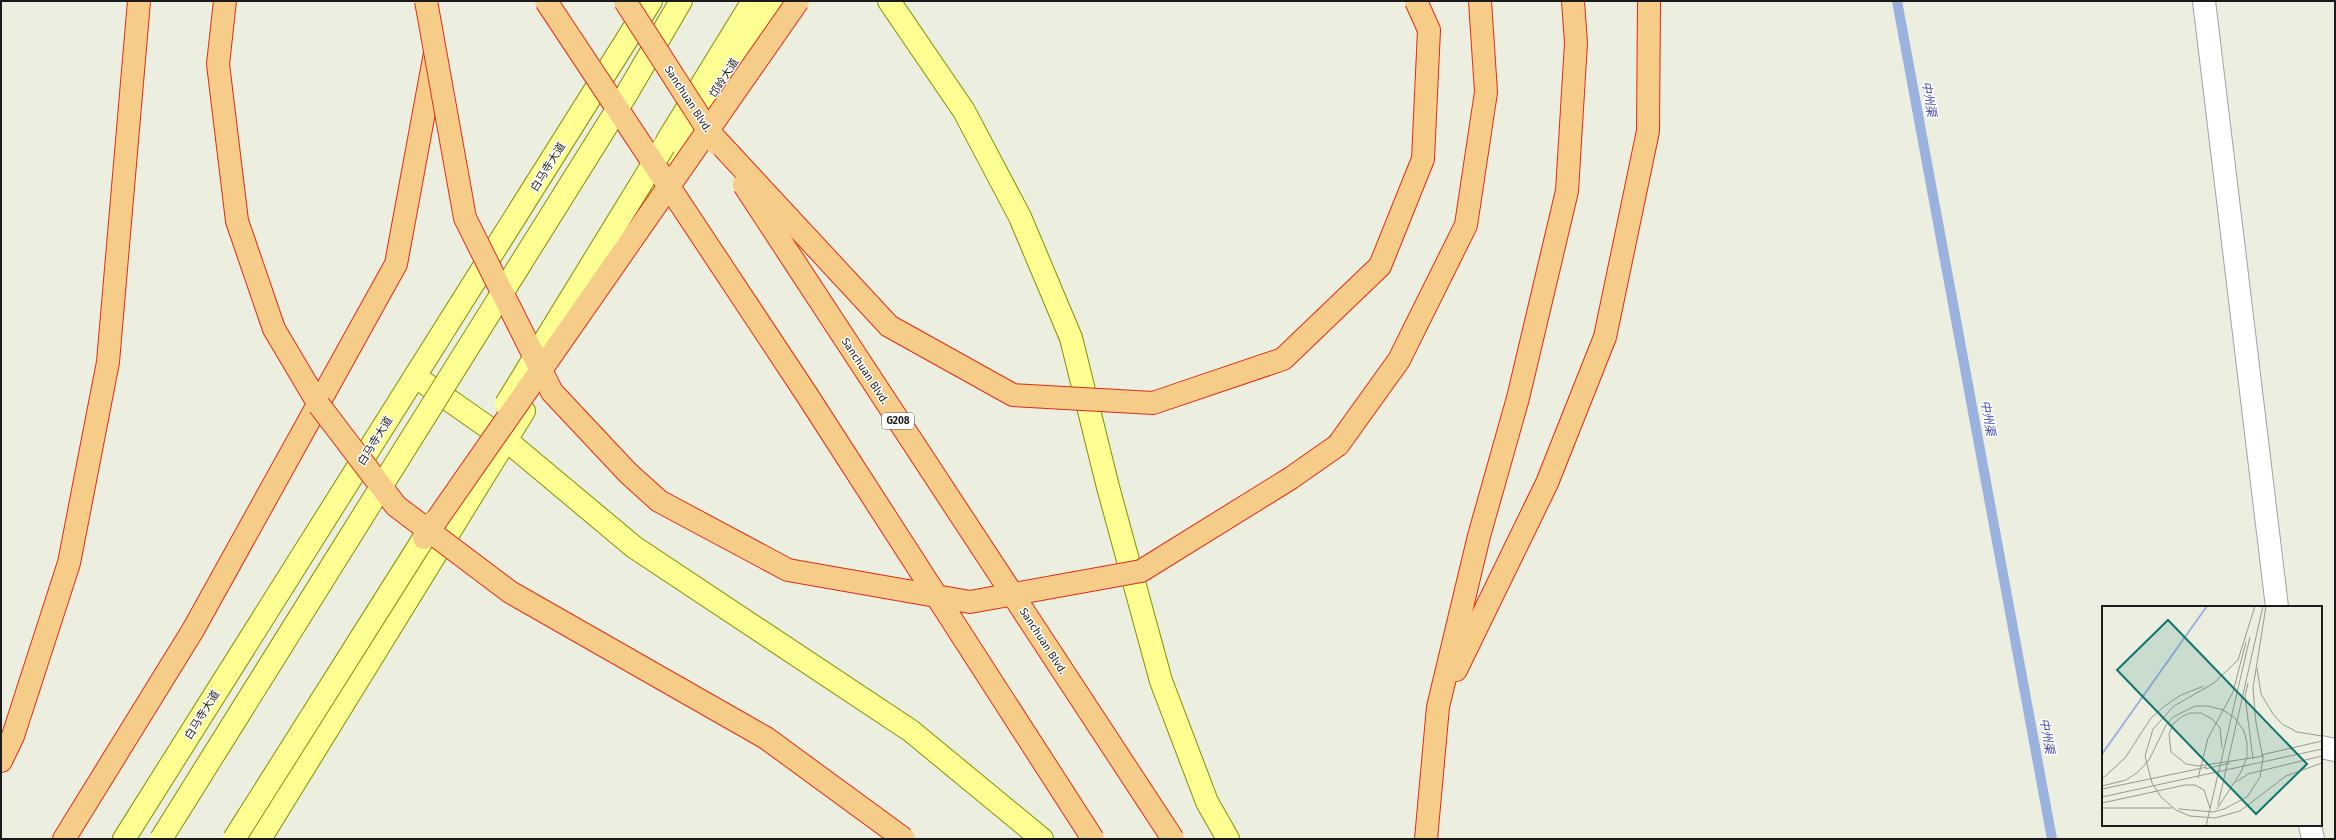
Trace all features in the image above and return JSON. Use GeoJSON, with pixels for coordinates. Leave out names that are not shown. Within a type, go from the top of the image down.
{"type":"FeatureCollection","features":[{"type":"Feature","properties":{"kind":"highway"},"geometry":{"type":"LineString","coordinates":[[1,761],[13,736],[69,563],[108,362],[138,1]]}},
{"type":"Feature","properties":{"kind":"highway"},"geometry":{"type":"LineString","coordinates":[[225,1],[218,64],[237,222],[274,328],[319,405],[396,506],[510,592],[766,738],[904,839]]}},
{"type":"Feature","properties":{"kind":"highway"},"geometry":{"type":"LineString","coordinates":[[426,1],[465,218],[552,392],[628,473],[658,501],[788,570],[970,602],[1141,571],[1291,478],[1338,445],[1399,360],[1466,225],[1486,92],[1480,1]]}},
{"type":"Feature","properties":{"kind":"highway"},"geometry":{"type":"LineString","coordinates":[[546,1],[807,395],[1093,839]]}},
{"type":"Feature","properties":{"kind":"highway","name":"Sanchuan Blvd."},"geometry":{"type":"LineString","coordinates":[[625,1],[710,133],[1174,839]]}},
{"type":"Feature","properties":{"kind":"highway"},"geometry":{"type":"LineString","coordinates":[[424,538],[798,1]]}},
{"type":"Feature","properties":{"kind":"highway"},"geometry":{"type":"LineString","coordinates":[[710,133],[889,326],[1013,395],[1153,403],[1283,359],[1380,266],[1423,159],[1429,30],[1416,1]]}},
{"type":"Feature","properties":{"kind":"highway"},"geometry":{"type":"LineString","coordinates":[[1426,839],[1438,707],[1479,536],[1518,398],[1567,191],[1576,43],[1573,1]]}},
{"type":"Feature","properties":{"kind":"highway"},"geometry":{"type":"LineString","coordinates":[[1438,707],[1547,483],[1605,337],[1648,131],[1649,1]]}},
{"type":"Feature","properties":{"kind":"highway"},"geometry":{"type":"LineString","coordinates":[[64,839],[193,630],[396,264],[435,52]]}},
{"type":"Feature","properties":{"kind":"main road","name":"白马寺大道"},"geometry":{"type":"LineString","coordinates":[[124,839],[416,377],[651,1]]}},
{"type":"Feature","properties":{"kind":"main road"},"geometry":{"type":"LineString","coordinates":[[161,839],[626,95],[680,1]]}},
{"type":"Feature","properties":{"kind":"main road","name":"邙岭大道"},"geometry":{"type":"LineString","coordinates":[[670,150],[753,1]]}},
{"type":"Feature","properties":{"kind":"main road","name":"邙岭大道"},"geometry":{"type":"LineString","coordinates":[[670,150],[772,1]]}},
{"type":"Feature","properties":{"kind":"main road"},"geometry":{"type":"LineString","coordinates":[[889,1],[964,111],[1020,217],[1071,338],[1108,487],[1161,681],[1208,802],[1228,839]]}},
{"type":"Feature","properties":{"kind":"main road"},"geometry":{"type":"LineString","coordinates":[[260,839],[506,440],[670,150]]}},
{"type":"Feature","properties":{"kind":"main road"},"geometry":{"type":"LineString","coordinates":[[234,839],[670,150]]}},
{"type":"Feature","properties":{"kind":"main road"},"geometry":{"type":"LineString","coordinates":[[416,377],[506,440],[634,547],[911,731],[1042,839]]}},
{"type":"Feature","properties":{"kind":"street"},"geometry":{"type":"LineString","coordinates":[[2204,1],[2277,606]]}},
{"type":"Feature","properties":{"kind":"street"},"geometry":{"type":"LineString","coordinates":[[2322,747],[2335,750]]}},
{"type":"Feature","properties":{"kind":"street"},"geometry":{"type":"LineString","coordinates":[[2310,826],[2313,839]]}},
{"type":"Feature","properties":{"kind":"waterway","name":"中州渠"},"geometry":{"type":"LineString","coordinates":[[1897,1],[2052,839]]}}]}
